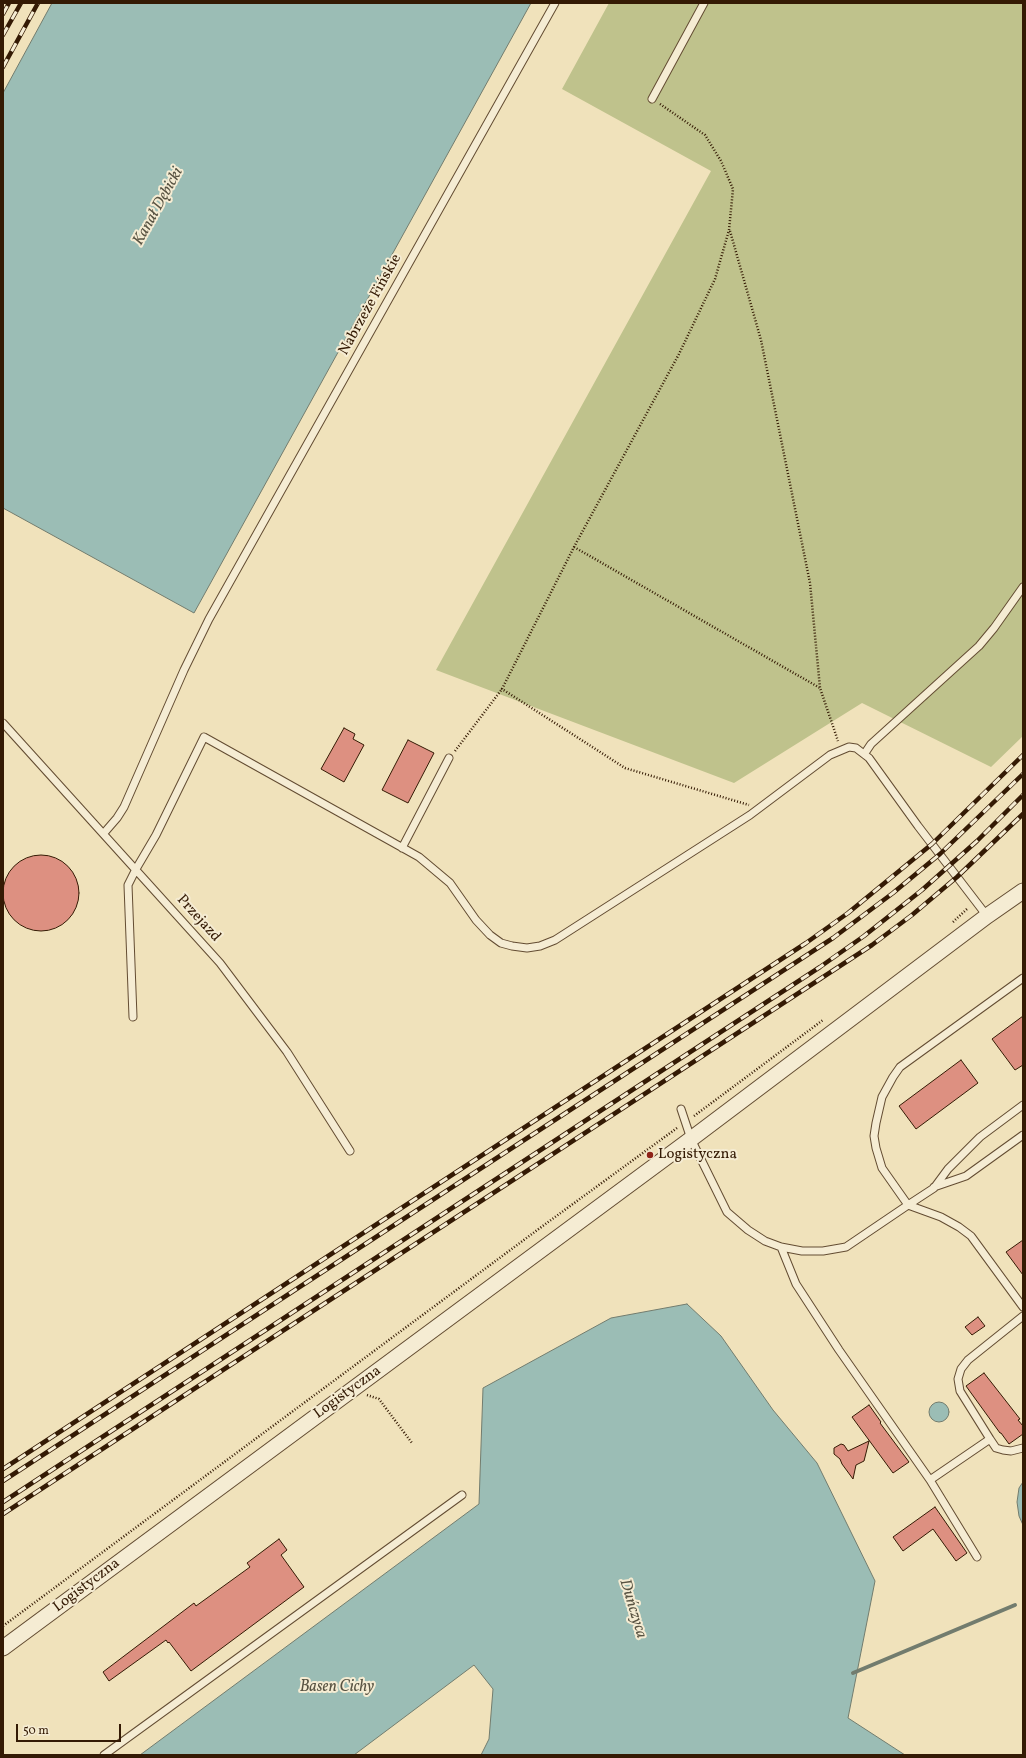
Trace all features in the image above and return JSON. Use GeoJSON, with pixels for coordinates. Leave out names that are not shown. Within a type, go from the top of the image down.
{"type":"FeatureCollection","features":[{"type":"Feature","properties":{"kind":"street","name":"Logistyczna"},"geometry":{"type":"LineString","coordinates":[[3,1648],[692,1139],[987,916],[1023,891]]}},
{"type":"Feature","properties":{"kind":"lane","name":"Nabrzeże Fińskie"},"geometry":{"type":"LineString","coordinates":[[104,833],[124,807],[181,677],[209,619],[555,3]]}},
{"type":"Feature","properties":{"kind":"lane"},"geometry":{"type":"LineString","coordinates":[[652,99],[704,3]]}},
{"type":"Feature","properties":{"kind":"lane"},"geometry":{"type":"LineString","coordinates":[[865,753],[875,741],[979,646],[1023,588]]}},
{"type":"Feature","properties":{"kind":"lane","name":"Przejazd"},"geometry":{"type":"LineString","coordinates":[[3,723],[220,963],[287,1052],[350,1151]]}},
{"type":"Feature","properties":{"kind":"lane"},"geometry":{"type":"LineString","coordinates":[[134,1017],[128,886],[156,835],[204,737],[424,861],[450,883],[476,920],[490,935],[501,942],[512,946],[527,948],[540,946],[555,940],[579,926],[759,808],[830,755],[841,749],[849,747],[856,748],[865,753],[987,916]]}},
{"type":"Feature","properties":{"kind":"lane"},"geometry":{"type":"LineString","coordinates":[[402,848],[450,758]]}},
{"type":"Feature","properties":{"kind":"lane"},"geometry":{"type":"LineString","coordinates":[[1023,978],[900,1067],[886,1088],[876,1123],[874,1136],[882,1168],[908,1205],[941,1217],[971,1236],[1023,1307]]}},
{"type":"Feature","properties":{"kind":"lane"},"geometry":{"type":"LineString","coordinates":[[934,1188],[966,1150],[980,1137],[1019,1110],[1023,1105]]}},
{"type":"Feature","properties":{"kind":"lane"},"geometry":{"type":"LineString","coordinates":[[681,1109],[692,1139],[727,1212],[748,1230],[765,1241],[781,1247],[809,1251],[823,1251],[846,1247],[934,1188],[966,1176],[1023,1134]]}},
{"type":"Feature","properties":{"kind":"lane"},"geometry":{"type":"LineString","coordinates":[[781,1247],[796,1284],[839,1350],[930,1480],[977,1557]]}},
{"type":"Feature","properties":{"kind":"lane"},"geometry":{"type":"LineString","coordinates":[[1023,1316],[968,1360],[958,1379],[960,1391],[996,1448],[1011,1451],[1023,1448]]}},
{"type":"Feature","properties":{"kind":"lane"},"geometry":{"type":"LineString","coordinates":[[930,1480],[990,1438]]}},
{"type":"Feature","properties":{"kind":"lane"},"geometry":{"type":"LineString","coordinates":[[104,1755],[462,1495]]}},
{"type":"Feature","properties":{"kind":"path"},"geometry":{"type":"LineString","coordinates":[[450,758],[502,689],[574,547],[679,354],[715,279],[729,230],[733,189],[721,160],[705,135],[652,99]]}},
{"type":"Feature","properties":{"kind":"path"},"geometry":{"type":"LineString","coordinates":[[729,230],[762,340],[810,583],[820,688],[841,749]]}},
{"type":"Feature","properties":{"kind":"path"},"geometry":{"type":"LineString","coordinates":[[574,547],[820,688]]}},
{"type":"Feature","properties":{"kind":"path"},"geometry":{"type":"LineString","coordinates":[[502,689],[625,768],[759,808]]}},
{"type":"Feature","properties":{"kind":"path"},"geometry":{"type":"LineString","coordinates":[[949,925],[960,914],[976,902]]}},
{"type":"Feature","properties":{"kind":"path"},"geometry":{"type":"LineString","coordinates":[[3,1626],[553,1218],[685,1123],[826,1017]]}},
{"type":"Feature","properties":{"kind":"path"},"geometry":{"type":"LineString","coordinates":[[336,1379],[352,1401],[358,1397],[368,1395],[378,1399],[412,1443]]}},
{"type":"Feature","properties":{"kind":"green space"},"geometry":{"type":"Polygon","coordinates":[[[609,3],[1023,3],[1023,736],[991,767],[862,703],[734,783],[436,670],[711,171],[562,89],[609,3]]]}},
{"type":"Feature","properties":{"kind":"water","name":"Kanał Dębicki"},"geometry":{"type":"Polygon","coordinates":[[[52,3],[531,3],[194,613],[3,508],[3,93],[52,3]]]}},
{"type":"Feature","properties":{"kind":"water"},"geometry":{"type":"Polygon","coordinates":[[[687,1304],[721,1336],[773,1410],[817,1463],[875,1581],[848,1718],[905,1755],[481,1755],[489,1739],[493,1689],[474,1665],[354,1755],[140,1755],[479,1504],[483,1388],[611,1318],[687,1304]]]}},
{"type":"Feature","properties":{"kind":"water"},"geometry":{"type":"Polygon","coordinates":[[[939,1402],[946,1405],[949,1412],[946,1419],[939,1422],[932,1419],[929,1412],[932,1405],[939,1402]]]}},
{"type":"Feature","properties":{"kind":"water"},"geometry":{"type":"Polygon","coordinates":[[[1023,1482],[1023,1525],[1019,1516],[1017,1502],[1019,1488],[1023,1482]]]}},
{"type":"Feature","properties":{"kind":"building"},"geometry":{"type":"Polygon","coordinates":[[[344,728],[355,734],[353,739],[364,745],[344,782],[321,769],[344,728]]]}},
{"type":"Feature","properties":{"kind":"building"},"geometry":{"type":"Polygon","coordinates":[[[408,740],[434,753],[408,803],[382,790],[408,740]]]}},
{"type":"Feature","properties":{"kind":"building"},"geometry":{"type":"Polygon","coordinates":[[[41,855],[56,858],[68,866],[76,878],[79,893],[76,908],[68,920],[56,928],[41,931],[26,928],[14,920],[6,908],[3,893],[6,878],[14,866],[26,858],[41,855]]]}},
{"type":"Feature","properties":{"kind":"building"},"geometry":{"type":"Polygon","coordinates":[[[1023,1016],[1023,1065],[1015,1070],[992,1039],[1023,1016]]]}},
{"type":"Feature","properties":{"kind":"building"},"geometry":{"type":"Polygon","coordinates":[[[961,1060],[978,1083],[916,1129],[899,1106],[961,1060]]]}},
{"type":"Feature","properties":{"kind":"building"},"geometry":{"type":"Polygon","coordinates":[[[1023,1240],[1023,1275],[1006,1252],[1023,1240]]]}},
{"type":"Feature","properties":{"kind":"building"},"geometry":{"type":"Polygon","coordinates":[[[978,1317],[985,1326],[972,1335],[965,1327],[978,1317]]]}},
{"type":"Feature","properties":{"kind":"building"},"geometry":{"type":"Polygon","coordinates":[[[984,1373],[1020,1419],[1018,1420],[1023,1426],[1023,1434],[1009,1444],[966,1386],[984,1373]]]}},
{"type":"Feature","properties":{"kind":"building"},"geometry":{"type":"Polygon","coordinates":[[[869,1405],[881,1422],[880,1423],[909,1462],[893,1473],[852,1417],[869,1405]]]}},
{"type":"Feature","properties":{"kind":"building"},"geometry":{"type":"Polygon","coordinates":[[[869,1441],[864,1461],[856,1465],[853,1479],[840,1459],[834,1454],[834,1448],[841,1444],[844,1445],[848,1451],[869,1441]]]}},
{"type":"Feature","properties":{"kind":"building"},"geometry":{"type":"Polygon","coordinates":[[[935,1507],[967,1553],[956,1561],[933,1529],[903,1551],[893,1537],[935,1507]]]}},
{"type":"Feature","properties":{"kind":"building"},"geometry":{"type":"Polygon","coordinates":[[[279,1539],[287,1550],[281,1555],[304,1587],[191,1671],[166,1640],[109,1681],[103,1672],[194,1603],[196,1606],[250,1567],[247,1563],[279,1539]]]}},
{"type":"Feature","properties":{"kind":"waterway"},"geometry":{"type":"LineString","coordinates":[[853,1673],[1015,1605]]}},
{"type":"Feature","properties":{"kind":"railway"},"geometry":{"type":"LineString","coordinates":[[3,14],[9,3]]}},
{"type":"Feature","properties":{"kind":"railway"},"geometry":{"type":"LineString","coordinates":[[3,35],[21,3]]}},
{"type":"Feature","properties":{"kind":"railway"},"geometry":{"type":"LineString","coordinates":[[3,67],[38,3]]}},
{"type":"Feature","properties":{"kind":"railway"},"geometry":{"type":"LineString","coordinates":[[3,1469],[806,943],[848,913],[932,844],[1023,755]]}},
{"type":"Feature","properties":{"kind":"railway"},"geometry":{"type":"LineString","coordinates":[[3,1481],[833,938],[893,893],[940,854],[1023,774]]}},
{"type":"Feature","properties":{"kind":"railway"},"geometry":{"type":"LineString","coordinates":[[3,1502],[820,967],[864,936],[922,890],[977,841],[1023,795]]}},
{"type":"Feature","properties":{"kind":"railway"},"geometry":{"type":"LineString","coordinates":[[3,1514],[872,945],[912,915],[957,877],[1023,814]]}},
{"type":"Feature","properties":{"kind":"place","name":"Logistyczna"},"geometry":{"type":"Point","coordinates":[650,1155]}},
{"type":"Feature","properties":{"kind":"water label","name":"Duńczyca"},"geometry":{"type":"Point","coordinates":[632,1609]}},
{"type":"Feature","properties":{"kind":"water label","name":"Basen Cichy"},"geometry":{"type":"Point","coordinates":[337,1688]}}]}
